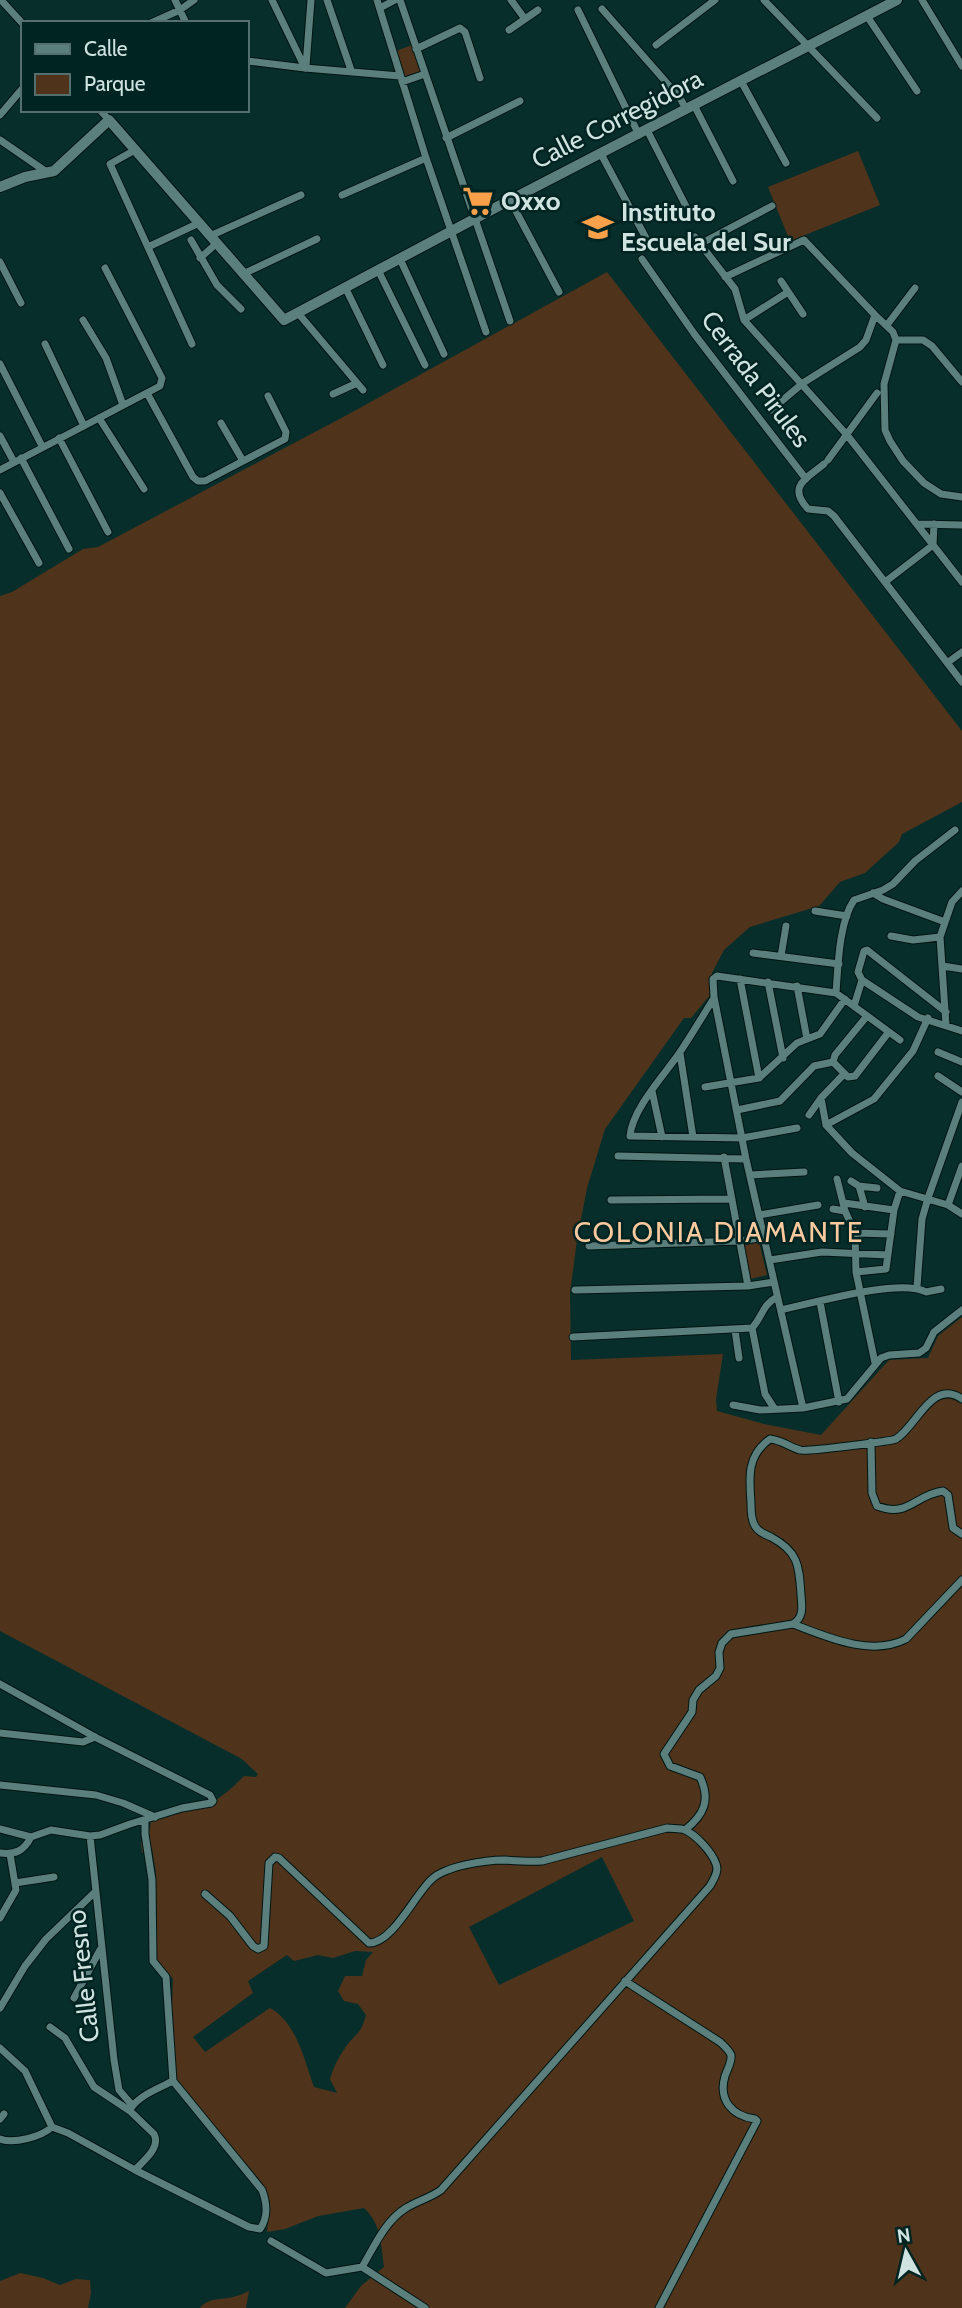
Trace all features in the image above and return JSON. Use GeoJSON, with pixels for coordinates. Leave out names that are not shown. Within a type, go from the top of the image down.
{"type":"FeatureCollection","features":[{"type":"Feature","properties":{"kind":"street"},"geometry":{"type":"LineString","coordinates":[[1,0],[21,22]]}},
{"type":"Feature","properties":{"kind":"street"},"geometry":{"type":"LineString","coordinates":[[175,0],[185,21]]}},
{"type":"Feature","properties":{"kind":"street"},"geometry":{"type":"LineString","coordinates":[[155,21],[194,0]]}},
{"type":"Feature","properties":{"kind":"street"},"geometry":{"type":"LineString","coordinates":[[272,0],[305,68]]}},
{"type":"Feature","properties":{"kind":"street"},"geometry":{"type":"LineString","coordinates":[[305,68],[311,0]]}},
{"type":"Feature","properties":{"kind":"street"},"geometry":{"type":"LineString","coordinates":[[327,0],[351,71]]}},
{"type":"Feature","properties":{"kind":"street"},"geometry":{"type":"LineString","coordinates":[[486,332],[426,158],[379,4],[398,0],[510,321]]}},
{"type":"Feature","properties":{"kind":"street"},"geometry":{"type":"LineString","coordinates":[[511,0],[525,19]]}},
{"type":"Feature","properties":{"kind":"street"},"geometry":{"type":"LineString","coordinates":[[656,46],[715,0]]}},
{"type":"Feature","properties":{"kind":"street"},"geometry":{"type":"LineString","coordinates":[[764,0],[877,118]]}},
{"type":"Feature","properties":{"kind":"street","name":"Calle Corregidora"},"geometry":{"type":"LineString","coordinates":[[243,274],[286,324],[298,313],[345,287],[897,0]]}},
{"type":"Feature","properties":{"kind":"street"},"geometry":{"type":"LineString","coordinates":[[922,0],[962,66]]}},
{"type":"Feature","properties":{"kind":"street"},"geometry":{"type":"LineString","coordinates":[[578,9],[691,216]]}},
{"type":"Feature","properties":{"kind":"street"},"geometry":{"type":"LineString","coordinates":[[602,9],[690,107],[733,181]]}},
{"type":"Feature","properties":{"kind":"street"},"geometry":{"type":"LineString","coordinates":[[509,30],[538,10]]}},
{"type":"Feature","properties":{"kind":"street"},"geometry":{"type":"LineString","coordinates":[[867,16],[917,91]]}},
{"type":"Feature","properties":{"kind":"street"},"geometry":{"type":"LineString","coordinates":[[416,49],[460,28],[465,32],[480,78]]}},
{"type":"Feature","properties":{"kind":"street"},"geometry":{"type":"LineString","coordinates":[[248,61],[351,71],[401,79],[425,74]]}},
{"type":"Feature","properties":{"kind":"street"},"geometry":{"type":"LineString","coordinates":[[741,81],[786,163]]}},
{"type":"Feature","properties":{"kind":"street"},"geometry":{"type":"LineString","coordinates":[[0,115],[21,90]]}},
{"type":"Feature","properties":{"kind":"street"},"geometry":{"type":"LineString","coordinates":[[446,138],[520,101]]}},
{"type":"Feature","properties":{"kind":"street"},"geometry":{"type":"LineString","coordinates":[[102,112],[243,274],[317,239]]}},
{"type":"Feature","properties":{"kind":"street"},"geometry":{"type":"LineString","coordinates":[[0,187],[25,177],[54,171],[109,120]]}},
{"type":"Feature","properties":{"kind":"street"},"geometry":{"type":"LineString","coordinates":[[0,140],[48,173]]}},
{"type":"Feature","properties":{"kind":"street"},"geometry":{"type":"LineString","coordinates":[[135,150],[110,164],[192,344]]}},
{"type":"Feature","properties":{"kind":"street"},"geometry":{"type":"LineString","coordinates":[[601,154],[647,240]]}},
{"type":"Feature","properties":{"kind":"street"},"geometry":{"type":"LineString","coordinates":[[342,195],[426,158]]}},
{"type":"Feature","properties":{"kind":"street"},"geometry":{"type":"LineString","coordinates":[[200,258],[214,239],[301,195]]}},
{"type":"Feature","properties":{"kind":"street"},"geometry":{"type":"LineString","coordinates":[[510,200],[559,292]]}},
{"type":"Feature","properties":{"kind":"street"},"geometry":{"type":"LineString","coordinates":[[772,206],[697,240],[735,289],[744,320],[848,435],[962,582]]}},
{"type":"Feature","properties":{"kind":"street"},"geometry":{"type":"LineString","coordinates":[[148,247],[200,223]]}},
{"type":"Feature","properties":{"kind":"street"},"geometry":{"type":"LineString","coordinates":[[191,240],[217,285],[241,309]]}},
{"type":"Feature","properties":{"kind":"street"},"geometry":{"type":"LineString","coordinates":[[726,277],[804,240],[893,332],[896,340],[884,384],[885,430],[890,442],[923,483],[941,494],[962,496]]}},
{"type":"Feature","properties":{"kind":"street"},"geometry":{"type":"LineString","coordinates":[[400,259],[444,354]]}},
{"type":"Feature","properties":{"kind":"street","name":"Cerrada Pirules"},"geometry":{"type":"LineString","coordinates":[[642,259],[695,335],[806,479],[797,490],[803,503],[808,509],[828,511],[834,516],[885,582]]}},
{"type":"Feature","properties":{"kind":"street"},"geometry":{"type":"LineString","coordinates":[[0,262],[21,303]]}},
{"type":"Feature","properties":{"kind":"street"},"geometry":{"type":"LineString","coordinates":[[0,470],[160,386],[162,378],[105,268]]}},
{"type":"Feature","properties":{"kind":"street"},"geometry":{"type":"LineString","coordinates":[[378,270],[425,365]]}},
{"type":"Feature","properties":{"kind":"street"},"geometry":{"type":"LineString","coordinates":[[780,281],[803,314]]}},
{"type":"Feature","properties":{"kind":"street"},"geometry":{"type":"LineString","coordinates":[[345,287],[383,365]]}},
{"type":"Feature","properties":{"kind":"street"},"geometry":{"type":"LineString","coordinates":[[887,325],[915,288]]}},
{"type":"Feature","properties":{"kind":"street"},"geometry":{"type":"LineString","coordinates":[[744,320],[788,292]]}},
{"type":"Feature","properties":{"kind":"street"},"geometry":{"type":"LineString","coordinates":[[298,313],[363,390]]}},
{"type":"Feature","properties":{"kind":"street"},"geometry":{"type":"LineString","coordinates":[[771,410],[803,383],[860,347],[866,340],[875,315]]}},
{"type":"Feature","properties":{"kind":"street"},"geometry":{"type":"LineString","coordinates":[[83,320],[106,358],[124,405]]}},
{"type":"Feature","properties":{"kind":"street"},"geometry":{"type":"LineString","coordinates":[[896,340],[923,340],[932,346],[962,382]]}},
{"type":"Feature","properties":{"kind":"street"},"geometry":{"type":"LineString","coordinates":[[45,344],[84,426]]}},
{"type":"Feature","properties":{"kind":"street"},"geometry":{"type":"LineString","coordinates":[[0,365],[42,446]]}},
{"type":"Feature","properties":{"kind":"street"},"geometry":{"type":"LineString","coordinates":[[333,394],[357,383]]}},
{"type":"Feature","properties":{"kind":"street"},"geometry":{"type":"LineString","coordinates":[[148,393],[193,477],[198,481],[205,481],[285,439],[286,432],[268,397]]}},
{"type":"Feature","properties":{"kind":"street"},"geometry":{"type":"LineString","coordinates":[[806,479],[826,462],[877,393]]}},
{"type":"Feature","properties":{"kind":"street"},"geometry":{"type":"LineString","coordinates":[[99,418],[144,489]]}},
{"type":"Feature","properties":{"kind":"street"},"geometry":{"type":"LineString","coordinates":[[221,423],[243,461]]}},
{"type":"Feature","properties":{"kind":"street"},"geometry":{"type":"LineString","coordinates":[[0,436],[18,460],[69,549]]}},
{"type":"Feature","properties":{"kind":"street"},"geometry":{"type":"LineString","coordinates":[[59,438],[108,532]]}},
{"type":"Feature","properties":{"kind":"street"},"geometry":{"type":"LineString","coordinates":[[0,493],[39,563]]}},
{"type":"Feature","properties":{"kind":"street"},"geometry":{"type":"LineString","coordinates":[[917,524],[962,525]]}},
{"type":"Feature","properties":{"kind":"street"},"geometry":{"type":"LineString","coordinates":[[934,524],[933,545],[885,582],[962,682]]}},
{"type":"Feature","properties":{"kind":"street"},"geometry":{"type":"LineString","coordinates":[[947,663],[962,652]]}},
{"type":"Feature","properties":{"kind":"street"},"geometry":{"type":"LineString","coordinates":[[836,993],[846,916],[854,900],[893,884],[915,861],[955,830]]}},
{"type":"Feature","properties":{"kind":"street"},"geometry":{"type":"LineString","coordinates":[[946,1025],[940,937],[952,902],[960,892]]}},
{"type":"Feature","properties":{"kind":"street"},"geometry":{"type":"LineString","coordinates":[[873,893],[945,922]]}},
{"type":"Feature","properties":{"kind":"street"},"geometry":{"type":"LineString","coordinates":[[815,911],[846,916]]}},
{"type":"Feature","properties":{"kind":"street"},"geometry":{"type":"LineString","coordinates":[[781,956],[786,926]]}},
{"type":"Feature","properties":{"kind":"street"},"geometry":{"type":"LineString","coordinates":[[891,936],[913,940],[940,937]]}},
{"type":"Feature","properties":{"kind":"street"},"geometry":{"type":"LineString","coordinates":[[946,1012],[867,950],[864,951],[858,972],[862,980],[919,1017],[962,1031]]}},
{"type":"Feature","properties":{"kind":"street"},"geometry":{"type":"LineString","coordinates":[[753,953],[839,964]]}},
{"type":"Feature","properties":{"kind":"street"},"geometry":{"type":"LineString","coordinates":[[943,966],[962,969]]}},
{"type":"Feature","properties":{"kind":"street"},"geometry":{"type":"LineString","coordinates":[[803,1408],[746,1158],[714,997],[713,979],[717,976],[836,993],[914,1051]]}},
{"type":"Feature","properties":{"kind":"street"},"geometry":{"type":"LineString","coordinates":[[740,979],[759,1078]]}},
{"type":"Feature","properties":{"kind":"street"},"geometry":{"type":"LineString","coordinates":[[854,1006],[862,980]]}},
{"type":"Feature","properties":{"kind":"street"},"geometry":{"type":"LineString","coordinates":[[768,982],[783,1058]]}},
{"type":"Feature","properties":{"kind":"street"},"geometry":{"type":"LineString","coordinates":[[797,986],[807,1039]]}},
{"type":"Feature","properties":{"kind":"street"},"geometry":{"type":"LineString","coordinates":[[714,997],[680,1053],[652,1091],[631,1127],[631,1136],[743,1138],[797,1128]]}},
{"type":"Feature","properties":{"kind":"street"},"geometry":{"type":"LineString","coordinates":[[705,1087],[759,1078],[797,1043],[820,1034],[845,999]]}},
{"type":"Feature","properties":{"kind":"street"},"geometry":{"type":"LineString","coordinates":[[833,1062],[835,1055],[867,1016]]}},
{"type":"Feature","properties":{"kind":"street"},"geometry":{"type":"LineString","coordinates":[[826,1125],[874,1099],[914,1051],[928,1018]]}},
{"type":"Feature","properties":{"kind":"street"},"geometry":{"type":"LineString","coordinates":[[833,1062],[848,1077],[855,1076],[888,1033]]}},
{"type":"Feature","properties":{"kind":"street"},"geometry":{"type":"LineString","coordinates":[[938,1052],[962,1062]]}},
{"type":"Feature","properties":{"kind":"street"},"geometry":{"type":"LineString","coordinates":[[680,1053],[693,1137]]}},
{"type":"Feature","properties":{"kind":"street"},"geometry":{"type":"LineString","coordinates":[[737,1110],[780,1101],[814,1066],[833,1062]]}},
{"type":"Feature","properties":{"kind":"street"},"geometry":{"type":"LineString","coordinates":[[808,1115],[844,1074]]}},
{"type":"Feature","properties":{"kind":"street"},"geometry":{"type":"LineString","coordinates":[[938,1076],[962,1092]]}},
{"type":"Feature","properties":{"kind":"street"},"geometry":{"type":"LineString","coordinates":[[652,1091],[662,1137]]}},
{"type":"Feature","properties":{"kind":"street"},"geometry":{"type":"LineString","coordinates":[[821,1098],[826,1125],[852,1153],[900,1191],[948,1205],[962,1214]]}},
{"type":"Feature","properties":{"kind":"street"},"geometry":{"type":"LineString","coordinates":[[917,1287],[922,1219],[962,1102]]}},
{"type":"Feature","properties":{"kind":"street"},"geometry":{"type":"LineString","coordinates":[[618,1156],[746,1158]]}},
{"type":"Feature","properties":{"kind":"street"},"geometry":{"type":"LineString","coordinates":[[724,1157],[748,1286]]}},
{"type":"Feature","properties":{"kind":"street"},"geometry":{"type":"LineString","coordinates":[[948,1205],[962,1166]]}},
{"type":"Feature","properties":{"kind":"street"},"geometry":{"type":"LineString","coordinates":[[750,1175],[804,1172]]}},
{"type":"Feature","properties":{"kind":"street"},"geometry":{"type":"LineString","coordinates":[[837,1179],[855,1233],[859,1293],[875,1363]]}},
{"type":"Feature","properties":{"kind":"street"},"geometry":{"type":"LineString","coordinates":[[851,1181],[859,1186],[877,1188]]}},
{"type":"Feature","properties":{"kind":"street"},"geometry":{"type":"LineString","coordinates":[[859,1186],[865,1207]]}},
{"type":"Feature","properties":{"kind":"street"},"geometry":{"type":"LineString","coordinates":[[856,1272],[886,1269],[894,1210],[900,1191]]}},
{"type":"Feature","properties":{"kind":"street"},"geometry":{"type":"LineString","coordinates":[[611,1200],[732,1199]]}},
{"type":"Feature","properties":{"kind":"street"},"geometry":{"type":"LineString","coordinates":[[759,1215],[818,1205]]}},
{"type":"Feature","properties":{"kind":"street"},"geometry":{"type":"LineString","coordinates":[[833,1209],[865,1207],[894,1210]]}},
{"type":"Feature","properties":{"kind":"street"},"geometry":{"type":"LineString","coordinates":[[855,1233],[891,1234]]}},
{"type":"Feature","properties":{"kind":"street"},"geometry":{"type":"LineString","coordinates":[[589,1246],[740,1241],[765,1237]]}},
{"type":"Feature","properties":{"kind":"street"},"geometry":{"type":"LineString","coordinates":[[770,1260],[822,1252],[888,1255]]}},
{"type":"Feature","properties":{"kind":"street"},"geometry":{"type":"LineString","coordinates":[[575,1290],[748,1286],[774,1282]]}},
{"type":"Feature","properties":{"kind":"street"},"geometry":{"type":"LineString","coordinates":[[781,1310],[881,1289],[917,1287],[926,1292],[941,1289]]}},
{"type":"Feature","properties":{"kind":"street"},"geometry":{"type":"LineString","coordinates":[[573,1337],[752,1328],[768,1302],[777,1297]]}},
{"type":"Feature","properties":{"kind":"street"},"geometry":{"type":"LineString","coordinates":[[820,1302],[839,1402]]}},
{"type":"Feature","properties":{"kind":"street"},"geometry":{"type":"LineString","coordinates":[[733,1405],[760,1410],[803,1408],[847,1399],[875,1363],[889,1354],[919,1353],[926,1348],[934,1332],[962,1310]]}},
{"type":"Feature","properties":{"kind":"street"},"geometry":{"type":"LineString","coordinates":[[752,1328],[765,1394],[774,1408]]}},
{"type":"Feature","properties":{"kind":"street"},"geometry":{"type":"LineString","coordinates":[[735,1330],[739,1358]]}},
{"type":"Feature","properties":{"kind":"street"},"geometry":{"type":"LineString","coordinates":[[685,1830],[704,1810],[706,1789],[700,1777],[670,1766],[664,1754],[692,1712],[693,1700],[699,1690],[716,1676],[720,1668],[719,1652],[722,1643],[731,1634],[793,1624],[799,1620],[802,1612],[799,1569],[795,1557],[782,1543],[760,1532],[751,1516],[749,1471],[760,1446],[770,1439],[779,1440],[802,1451],[895,1440],[936,1396],[946,1393],[962,1399]]}},
{"type":"Feature","properties":{"kind":"street"},"geometry":{"type":"LineString","coordinates":[[871,1443],[872,1493],[877,1506],[890,1511],[901,1510],[934,1492],[943,1491],[948,1495],[953,1528],[962,1534]]}},
{"type":"Feature","properties":{"kind":"street"},"geometry":{"type":"LineString","coordinates":[[793,1624],[860,1646],[898,1644],[906,1639],[962,1580]]}},
{"type":"Feature","properties":{"kind":"street"},"geometry":{"type":"LineString","coordinates":[[0,1684],[95,1737],[211,1795],[213,1801],[182,1808],[100,1835],[51,1830],[31,1837],[0,1829]]}},
{"type":"Feature","properties":{"kind":"street"},"geometry":{"type":"LineString","coordinates":[[0,1733],[83,1742],[95,1737]]}},
{"type":"Feature","properties":{"kind":"street"},"geometry":{"type":"LineString","coordinates":[[0,1785],[96,1794],[155,1817]]}},
{"type":"Feature","properties":{"kind":"street"},"geometry":{"type":"LineString","coordinates":[[0,2048],[25,2071],[52,2127],[253,2229],[260,2229],[265,2221],[265,2197],[262,2190],[173,2081],[166,1977],[153,1961],[152,1880],[145,1820]]}},
{"type":"Feature","properties":{"kind":"street"},"geometry":{"type":"LineString","coordinates":[[205,1894],[230,1916],[258,1949],[264,1946],[270,1863],[275,1857],[279,1858],[369,1943],[373,1943],[387,1935],[433,1878],[450,1869],[504,1860],[525,1863],[542,1861],[667,1828],[685,1830],[702,1844],[716,1863],[715,1876],[710,1886],[441,2190],[406,2208],[395,2217],[362,2267]]}},
{"type":"Feature","properties":{"kind":"street","name":"Calle Fresno"},"geometry":{"type":"LineString","coordinates":[[90,1836],[100,1950],[119,2090],[131,2108]]}},
{"type":"Feature","properties":{"kind":"street"},"geometry":{"type":"LineString","coordinates":[[0,1853],[19,1852],[31,1837]]}},
{"type":"Feature","properties":{"kind":"street"},"geometry":{"type":"LineString","coordinates":[[0,1918],[16,1890],[10,1854]]}},
{"type":"Feature","properties":{"kind":"street"},"geometry":{"type":"LineString","coordinates":[[15,1883],[54,1877]]}},
{"type":"Feature","properties":{"kind":"street"},"geometry":{"type":"LineString","coordinates":[[0,2008],[25,1966],[46,1939],[95,1892]]}},
{"type":"Feature","properties":{"kind":"street"},"geometry":{"type":"LineString","coordinates":[[74,1998],[100,1950]]}},
{"type":"Feature","properties":{"kind":"street"},"geometry":{"type":"LineString","coordinates":[[625,1981],[720,2042],[729,2051],[730,2063],[722,2092],[725,2102],[732,2111],[757,2121],[659,2308]]}},
{"type":"Feature","properties":{"kind":"street"},"geometry":{"type":"LineString","coordinates":[[50,2027],[65,2038],[94,2087],[131,2108],[157,2139],[156,2145],[135,2170]]}},
{"type":"Feature","properties":{"kind":"street"},"geometry":{"type":"LineString","coordinates":[[131,2108],[152,2091],[173,2081]]}},
{"type":"Feature","properties":{"kind":"street"},"geometry":{"type":"LineString","coordinates":[[0,2139],[11,2142],[46,2132],[52,2127]]}},
{"type":"Feature","properties":{"kind":"street"},"geometry":{"type":"LineString","coordinates":[[271,2241],[326,2273],[362,2267],[425,2308]]}},
{"type":"Feature","properties":{"kind":"green space"},"geometry":{"type":"Polygon","coordinates":[[[412,45],[421,72],[405,78],[396,51],[412,45]]]}},
{"type":"Feature","properties":{"kind":"green space"},"geometry":{"type":"Polygon","coordinates":[[[858,151],[880,205],[790,241],[768,187],[858,151]]]}},
{"type":"Feature","properties":{"kind":"green space"},"geometry":{"type":"Polygon","coordinates":[[[607,272],[962,731],[962,802],[902,834],[899,842],[865,873],[840,882],[819,906],[750,927],[724,950],[712,973],[711,994],[691,1018],[684,1018],[605,1129],[587,1188],[570,1293],[571,1360],[723,1354],[716,1399],[717,1411],[821,1435],[889,1360],[928,1358],[938,1336],[962,1317],[962,2308],[345,2308],[361,2286],[384,2267],[374,2220],[364,2208],[318,2216],[285,2229],[267,2232],[270,2203],[266,2191],[176,2082],[171,2032],[173,1979],[155,1958],[156,1873],[152,1849],[149,1856],[142,1852],[141,1843],[146,1832],[149,1833],[151,1821],[178,1806],[207,1804],[222,1796],[244,1776],[256,1777],[258,1774],[242,1759],[0,1631],[0,596],[12,592],[83,549],[98,547],[347,415],[607,272]],[[602,1857],[469,1927],[499,1985],[634,1921],[602,1857]],[[355,1951],[333,1958],[318,1955],[294,1961],[287,1955],[248,1981],[253,1993],[193,2037],[205,2052],[270,2008],[293,2032],[314,2087],[337,2093],[330,2079],[342,2052],[360,2031],[366,2015],[358,2004],[344,2001],[338,1991],[345,1976],[362,1976],[366,1960],[373,1952],[355,1951]]]}},
{"type":"Feature","properties":{"kind":"green space"},"geometry":{"type":"Polygon","coordinates":[[[759,1242],[767,1275],[750,1279],[742,1246],[759,1242]]]}},
{"type":"Feature","properties":{"kind":"green space"},"geometry":{"type":"Polygon","coordinates":[[[20,2273],[60,2285],[76,2279],[90,2280],[88,2308],[0,2308],[0,2281],[20,2273]]]}},
{"type":"Feature","properties":{"kind":"green space"},"geometry":{"type":"Polygon","coordinates":[[[249,2291],[246,2308],[200,2308],[211,2300],[235,2297],[249,2291]]]}},
{"type":"Feature","properties":{"kind":"place","name":"Oxxo"},"geometry":{"type":"Point","coordinates":[478,201]}},
{"type":"Feature","properties":{"kind":"place","name":"Instituto Escuela del Sur"},"geometry":{"type":"Point","coordinates":[598,227]}},
{"type":"Feature","properties":{"kind":"district","name":"COLONIA DIAMANTE"},"geometry":{"type":"Point","coordinates":[719,1232]}}]}
